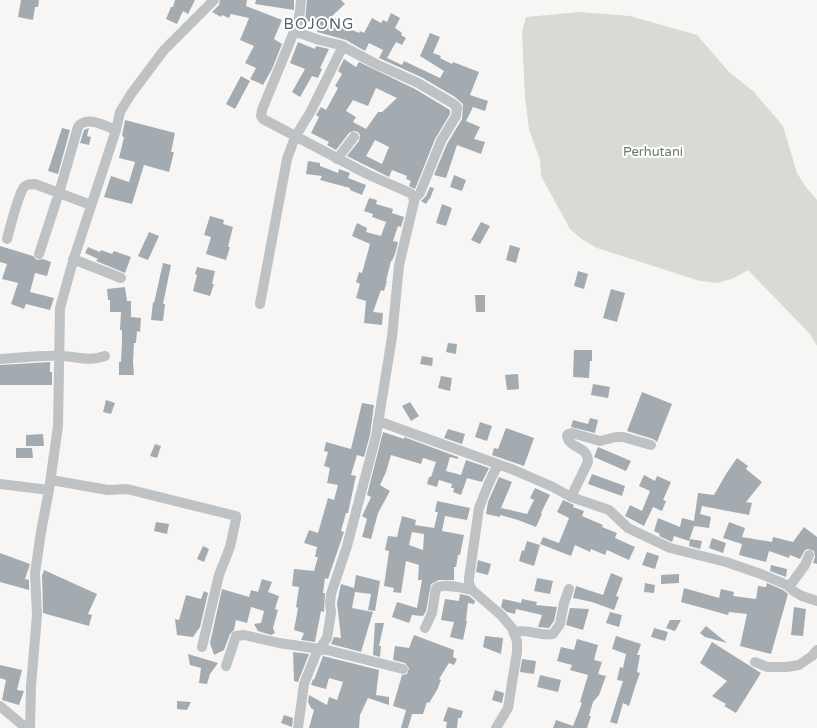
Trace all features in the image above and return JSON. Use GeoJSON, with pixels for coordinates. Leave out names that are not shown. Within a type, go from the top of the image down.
{"type":"FeatureCollection","features":[{"type":"Feature","properties":{"kind":"street"},"geometry":{"type":"LineString","coordinates":[[30,728],[31,686],[36,615],[35,573],[40,532],[51,480],[58,426],[60,308],[73,259],[116,130],[120,112],[131,94],[164,50],[214,0]]}},
{"type":"Feature","properties":{"kind":"street"},"geometry":{"type":"LineString","coordinates":[[298,728],[304,684],[319,650],[327,638],[331,613],[331,594],[347,546],[376,436],[392,337],[399,266],[414,207],[414,199],[410,193],[366,174],[263,120],[261,113],[294,31],[300,11],[300,0]]}},
{"type":"Feature","properties":{"kind":"street"},"geometry":{"type":"LineString","coordinates":[[294,31],[319,40],[343,46],[376,64],[418,83],[457,107],[456,116],[441,141],[420,193],[414,199]]}},
{"type":"Feature","properties":{"kind":"street"},"geometry":{"type":"LineString","coordinates":[[260,304],[284,173],[295,137],[311,111],[343,46]]}},
{"type":"Feature","properties":{"kind":"street"},"geometry":{"type":"LineString","coordinates":[[39,254],[59,193],[78,127],[81,123],[87,121],[102,124],[116,130]]}},
{"type":"Feature","properties":{"kind":"street"},"geometry":{"type":"LineString","coordinates":[[337,159],[354,137]]}},
{"type":"Feature","properties":{"kind":"street"},"geometry":{"type":"LineString","coordinates":[[7,239],[24,187],[29,184],[35,184],[91,205]]}},
{"type":"Feature","properties":{"kind":"street"},"geometry":{"type":"LineString","coordinates":[[73,259],[121,278]]}},
{"type":"Feature","properties":{"kind":"street"},"geometry":{"type":"LineString","coordinates":[[0,359],[59,356],[74,357],[83,360],[95,360],[105,356]]}},
{"type":"Feature","properties":{"kind":"street"},"geometry":{"type":"LineString","coordinates":[[378,422],[498,464],[553,487],[571,498],[609,510],[628,528],[670,548],[726,562],[761,574],[789,587],[795,592],[817,601]]}},
{"type":"Feature","properties":{"kind":"street"},"geometry":{"type":"LineString","coordinates":[[571,498],[588,462],[588,456],[587,453],[567,439],[568,434],[572,433],[600,441],[623,437],[652,445]]}},
{"type":"Feature","properties":{"kind":"street"},"geometry":{"type":"LineString","coordinates":[[496,728],[508,708],[517,641],[512,628],[501,615],[472,590],[469,583],[469,578],[479,508],[498,464]]}},
{"type":"Feature","properties":{"kind":"street"},"geometry":{"type":"LineString","coordinates":[[51,480],[105,490],[127,489],[236,516],[230,543],[218,580],[202,647]]}},
{"type":"Feature","properties":{"kind":"street"},"geometry":{"type":"LineString","coordinates":[[0,484],[49,490]]}},
{"type":"Feature","properties":{"kind":"street"},"geometry":{"type":"LineString","coordinates":[[789,587],[805,565],[809,555]]}},
{"type":"Feature","properties":{"kind":"street"},"geometry":{"type":"LineString","coordinates":[[425,628],[432,613],[436,588],[450,587],[472,590]]}},
{"type":"Feature","properties":{"kind":"street"},"geometry":{"type":"LineString","coordinates":[[514,632],[522,630],[549,635],[553,634],[560,624],[561,614],[569,589]]}},
{"type":"Feature","properties":{"kind":"street"},"geometry":{"type":"LineString","coordinates":[[226,666],[234,639],[239,635],[319,650],[327,650],[403,669]]}},
{"type":"Feature","properties":{"kind":"street"},"geometry":{"type":"LineString","coordinates":[[755,662],[766,667],[800,665],[817,650]]}},
{"type":"Feature","properties":{"kind":"street"},"geometry":{"type":"LineString","coordinates":[[0,706],[26,728]]}},
{"type":"Feature","properties":{"kind":"green space","name":"Perhutani"},"geometry":{"type":"Polygon","coordinates":[[[580,12],[630,16],[697,35],[729,72],[754,92],[783,126],[797,173],[805,186],[817,200],[817,346],[810,334],[748,270],[734,278],[718,283],[700,281],[597,248],[583,240],[570,229],[541,176],[540,160],[529,129],[525,98],[522,32],[526,17],[580,12]]]}},
{"type":"Feature","properties":{"kind":"building"},"geometry":{"type":"Polygon","coordinates":[[[21,0],[39,0],[38,7],[35,7],[33,20],[18,17],[21,0]]]}},
{"type":"Feature","properties":{"kind":"building"},"geometry":{"type":"Polygon","coordinates":[[[175,0],[195,0],[188,14],[183,11],[177,24],[166,19],[175,0]]]}},
{"type":"Feature","properties":{"kind":"building"},"geometry":{"type":"Polygon","coordinates":[[[220,0],[247,0],[246,6],[282,20],[274,39],[282,44],[272,69],[263,85],[250,79],[256,68],[245,63],[254,46],[240,40],[249,18],[231,14],[229,18],[222,15],[221,17],[212,12],[219,5],[220,0]]]}},
{"type":"Feature","properties":{"kind":"building"},"geometry":{"type":"Polygon","coordinates":[[[256,0],[294,0],[294,10],[255,4],[256,0]]]}},
{"type":"Feature","properties":{"kind":"building"},"geometry":{"type":"Polygon","coordinates":[[[307,0],[341,0],[345,4],[331,17],[337,19],[336,23],[359,33],[360,31],[364,33],[372,18],[381,23],[383,20],[387,22],[391,13],[400,18],[395,28],[406,38],[402,45],[396,42],[387,58],[402,65],[404,61],[440,78],[444,71],[420,56],[430,33],[440,37],[433,53],[441,56],[440,58],[452,64],[453,62],[479,72],[470,95],[488,101],[485,111],[473,107],[466,121],[480,127],[474,139],[485,142],[481,154],[457,145],[446,178],[434,175],[447,144],[462,119],[463,104],[455,97],[421,77],[379,58],[383,50],[369,43],[365,51],[346,40],[317,32],[320,23],[305,21],[307,0]]]}},
{"type":"Feature","properties":{"kind":"building"},"geometry":{"type":"Polygon","coordinates":[[[298,42],[315,49],[316,46],[329,49],[320,68],[322,69],[318,78],[312,76],[300,97],[292,92],[305,69],[290,63],[298,42]]]}},
{"type":"Feature","properties":{"kind":"building"},"geometry":{"type":"Polygon","coordinates":[[[344,59],[356,67],[359,62],[415,89],[450,110],[450,114],[435,139],[415,189],[409,186],[411,181],[406,179],[407,176],[392,170],[389,177],[347,156],[359,141],[360,135],[358,132],[354,131],[349,133],[336,150],[327,145],[329,142],[311,133],[319,117],[316,115],[321,107],[326,110],[338,88],[335,86],[342,74],[338,71],[344,59]],[[376,88],[368,106],[353,100],[346,111],[356,117],[353,122],[366,129],[378,112],[382,112],[397,98],[376,88]],[[375,140],[366,156],[382,164],[389,147],[375,140]]]}},
{"type":"Feature","properties":{"kind":"building"},"geometry":{"type":"Polygon","coordinates":[[[241,76],[250,81],[235,109],[226,104],[241,76]]]}},
{"type":"Feature","properties":{"kind":"building"},"geometry":{"type":"Polygon","coordinates":[[[125,120],[175,133],[171,152],[174,152],[169,172],[144,165],[132,204],[104,197],[111,176],[129,182],[135,162],[119,158],[124,137],[122,136],[125,120]]]}},
{"type":"Feature","properties":{"kind":"building"},"geometry":{"type":"Polygon","coordinates":[[[62,128],[70,130],[58,174],[48,171],[62,128]]]}},
{"type":"Feature","properties":{"kind":"building"},"geometry":{"type":"Polygon","coordinates":[[[89,128],[87,136],[91,137],[89,145],[80,143],[84,130],[89,128]]]}},
{"type":"Feature","properties":{"kind":"building"},"geometry":{"type":"Polygon","coordinates":[[[308,161],[320,163],[320,166],[338,173],[339,169],[350,173],[348,178],[366,185],[362,195],[350,190],[350,188],[320,180],[322,176],[306,174],[308,161]]]}},
{"type":"Feature","properties":{"kind":"building"},"geometry":{"type":"Polygon","coordinates":[[[454,175],[466,180],[462,191],[450,187],[454,175]]]}},
{"type":"Feature","properties":{"kind":"building"},"geometry":{"type":"Polygon","coordinates":[[[430,187],[434,188],[430,199],[426,204],[421,201],[426,196],[430,187]]]}},
{"type":"Feature","properties":{"kind":"building"},"geometry":{"type":"Polygon","coordinates":[[[369,198],[377,200],[376,204],[393,209],[392,213],[404,217],[401,227],[398,226],[393,241],[398,242],[395,254],[391,261],[384,291],[381,290],[373,312],[383,313],[382,325],[364,323],[366,301],[356,298],[360,284],[356,282],[359,272],[362,273],[370,244],[352,236],[357,223],[367,228],[366,232],[381,236],[386,222],[372,217],[373,214],[364,211],[369,198]]]}},
{"type":"Feature","properties":{"kind":"building"},"geometry":{"type":"Polygon","coordinates":[[[442,204],[452,208],[446,226],[436,223],[442,204]]]}},
{"type":"Feature","properties":{"kind":"building"},"geometry":{"type":"Polygon","coordinates":[[[210,216],[224,220],[223,224],[233,227],[228,247],[230,247],[226,260],[206,254],[211,237],[204,235],[210,216]]]}},
{"type":"Feature","properties":{"kind":"building"},"geometry":{"type":"Polygon","coordinates":[[[481,222],[490,226],[480,244],[471,240],[481,222]]]}},
{"type":"Feature","properties":{"kind":"building"},"geometry":{"type":"Polygon","coordinates":[[[149,232],[159,236],[148,260],[138,256],[149,232]]]}},
{"type":"Feature","properties":{"kind":"building"},"geometry":{"type":"Polygon","coordinates":[[[510,245],[520,248],[516,263],[506,260],[510,245]]]}},
{"type":"Feature","properties":{"kind":"building"},"geometry":{"type":"Polygon","coordinates":[[[0,246],[33,256],[37,260],[43,259],[51,262],[47,276],[35,273],[30,292],[54,298],[50,310],[26,304],[24,309],[11,304],[18,283],[2,279],[7,264],[0,262],[0,246]]]}},
{"type":"Feature","properties":{"kind":"building"},"geometry":{"type":"Polygon","coordinates":[[[88,247],[100,252],[101,250],[112,254],[114,251],[131,257],[125,273],[96,261],[98,259],[85,253],[88,247]]]}},
{"type":"Feature","properties":{"kind":"building"},"geometry":{"type":"Polygon","coordinates":[[[163,263],[171,265],[163,304],[165,304],[163,321],[151,320],[153,302],[154,303],[163,263]]]}},
{"type":"Feature","properties":{"kind":"building"},"geometry":{"type":"Polygon","coordinates":[[[197,267],[215,271],[212,284],[214,284],[210,296],[193,291],[197,275],[195,274],[197,267]]]}},
{"type":"Feature","properties":{"kind":"building"},"geometry":{"type":"Polygon","coordinates":[[[578,271],[588,274],[584,289],[574,286],[578,271]]]}},
{"type":"Feature","properties":{"kind":"building"},"geometry":{"type":"Polygon","coordinates":[[[125,287],[127,301],[131,301],[131,317],[141,318],[140,332],[137,331],[136,343],[134,343],[134,375],[119,375],[122,342],[122,330],[120,330],[121,312],[110,312],[110,300],[108,300],[107,289],[125,287]]]}},
{"type":"Feature","properties":{"kind":"building"},"geometry":{"type":"Polygon","coordinates":[[[611,289],[625,293],[617,322],[603,318],[611,289]]]}},
{"type":"Feature","properties":{"kind":"building"},"geometry":{"type":"Polygon","coordinates":[[[475,295],[485,295],[485,312],[476,312],[475,295]]]}},
{"type":"Feature","properties":{"kind":"building"},"geometry":{"type":"Polygon","coordinates":[[[448,343],[457,344],[456,354],[446,352],[448,343]]]}},
{"type":"Feature","properties":{"kind":"building"},"geometry":{"type":"Polygon","coordinates":[[[574,350],[592,350],[589,378],[573,377],[574,350]]]}},
{"type":"Feature","properties":{"kind":"building"},"geometry":{"type":"Polygon","coordinates":[[[422,356],[433,358],[432,366],[420,364],[422,356]]]}},
{"type":"Feature","properties":{"kind":"building"},"geometry":{"type":"Polygon","coordinates":[[[50,362],[52,385],[0,385],[0,365],[50,362]]]}},
{"type":"Feature","properties":{"kind":"building"},"geometry":{"type":"Polygon","coordinates":[[[518,374],[519,389],[507,390],[505,375],[518,374]]]}},
{"type":"Feature","properties":{"kind":"building"},"geometry":{"type":"Polygon","coordinates":[[[441,376],[452,378],[450,391],[438,388],[441,376]]]}},
{"type":"Feature","properties":{"kind":"building"},"geometry":{"type":"Polygon","coordinates":[[[593,384],[610,387],[608,398],[591,395],[593,384]]]}},
{"type":"Feature","properties":{"kind":"building"},"geometry":{"type":"Polygon","coordinates":[[[642,392],[672,404],[657,442],[653,439],[627,431],[642,392]]]}},
{"type":"Feature","properties":{"kind":"building"},"geometry":{"type":"Polygon","coordinates":[[[106,400],[115,403],[111,414],[103,412],[106,400]]]}},
{"type":"Feature","properties":{"kind":"building"},"geometry":{"type":"Polygon","coordinates":[[[410,402],[419,416],[411,421],[402,406],[410,402]]]}},
{"type":"Feature","properties":{"kind":"building"},"geometry":{"type":"Polygon","coordinates":[[[362,403],[374,405],[370,435],[364,457],[357,455],[351,475],[356,476],[348,513],[346,513],[341,531],[344,532],[328,579],[325,578],[323,593],[325,593],[324,612],[321,611],[315,642],[301,640],[304,633],[294,630],[298,608],[296,607],[299,587],[292,586],[294,569],[314,571],[318,557],[315,557],[317,547],[304,543],[309,530],[318,533],[328,498],[334,500],[338,485],[327,483],[330,468],[324,466],[328,452],[324,451],[326,442],[351,449],[362,403]]]}},
{"type":"Feature","properties":{"kind":"building"},"geometry":{"type":"Polygon","coordinates":[[[590,418],[598,420],[595,433],[571,427],[573,420],[588,424],[590,418]]]}},
{"type":"Feature","properties":{"kind":"building"},"geometry":{"type":"Polygon","coordinates":[[[480,422],[492,426],[487,441],[475,437],[480,422]]]}},
{"type":"Feature","properties":{"kind":"building"},"geometry":{"type":"Polygon","coordinates":[[[506,428],[534,438],[524,466],[492,455],[494,448],[498,449],[506,428]]]}},
{"type":"Feature","properties":{"kind":"building"},"geometry":{"type":"Polygon","coordinates":[[[448,429],[465,434],[462,444],[444,438],[448,429]]]}},
{"type":"Feature","properties":{"kind":"building"},"geometry":{"type":"Polygon","coordinates":[[[383,432],[404,439],[404,437],[458,457],[458,459],[450,457],[446,471],[461,475],[466,460],[489,468],[482,482],[467,478],[461,495],[453,492],[454,488],[451,488],[452,484],[439,480],[437,487],[427,484],[436,462],[423,458],[421,464],[391,455],[380,485],[390,491],[378,513],[371,539],[362,537],[367,519],[362,516],[371,497],[367,495],[383,432]]]}},
{"type":"Feature","properties":{"kind":"building"},"geometry":{"type":"Polygon","coordinates":[[[43,434],[44,446],[26,446],[26,435],[43,434]]]}},
{"type":"Feature","properties":{"kind":"building"},"geometry":{"type":"Polygon","coordinates":[[[155,444],[161,446],[157,458],[150,456],[155,444]]]}},
{"type":"Feature","properties":{"kind":"building"},"geometry":{"type":"Polygon","coordinates":[[[598,447],[631,461],[626,471],[594,457],[598,447]]]}},
{"type":"Feature","properties":{"kind":"building"},"geometry":{"type":"Polygon","coordinates":[[[16,448],[32,448],[33,458],[16,458],[16,448]]]}},
{"type":"Feature","properties":{"kind":"building"},"geometry":{"type":"Polygon","coordinates":[[[737,458],[748,466],[746,469],[762,482],[746,502],[752,503],[749,515],[702,506],[700,514],[711,517],[709,528],[694,526],[689,541],[674,536],[672,542],[659,536],[660,534],[654,531],[658,518],[680,527],[682,518],[694,521],[698,493],[714,495],[737,458]]]}},
{"type":"Feature","properties":{"kind":"building"},"geometry":{"type":"Polygon","coordinates":[[[592,474],[625,486],[622,496],[588,484],[592,474]]]}},
{"type":"Feature","properties":{"kind":"building"},"geometry":{"type":"Polygon","coordinates":[[[644,475],[655,481],[657,476],[671,482],[663,500],[666,501],[662,511],[653,507],[644,526],[625,516],[630,505],[642,511],[650,491],[639,486],[644,475]]]}},
{"type":"Feature","properties":{"kind":"building"},"geometry":{"type":"Polygon","coordinates":[[[499,477],[512,482],[501,508],[527,514],[534,500],[530,498],[535,488],[550,495],[536,527],[500,515],[500,517],[486,514],[488,502],[499,477]]]}},
{"type":"Feature","properties":{"kind":"building"},"geometry":{"type":"Polygon","coordinates":[[[563,500],[574,505],[573,507],[584,511],[582,516],[617,533],[615,538],[635,547],[629,560],[607,550],[605,555],[591,549],[590,552],[575,545],[571,556],[540,544],[543,537],[559,543],[569,518],[557,512],[563,500]]]}},
{"type":"Feature","properties":{"kind":"building"},"geometry":{"type":"Polygon","coordinates":[[[437,501],[470,508],[467,520],[445,516],[442,531],[464,535],[460,555],[458,555],[456,567],[454,567],[454,580],[439,580],[431,584],[426,611],[423,616],[412,615],[409,623],[392,617],[397,602],[417,608],[422,580],[418,580],[419,565],[406,561],[401,593],[393,592],[394,588],[384,586],[389,551],[385,550],[388,536],[397,537],[402,516],[416,520],[415,525],[434,528],[438,512],[435,512],[437,501]],[[412,532],[409,545],[423,550],[424,534],[412,532]]]}},
{"type":"Feature","properties":{"kind":"building"},"geometry":{"type":"Polygon","coordinates":[[[156,522],[169,524],[167,534],[154,531],[156,522]]]}},
{"type":"Feature","properties":{"kind":"building"},"geometry":{"type":"Polygon","coordinates":[[[729,522],[745,528],[742,537],[772,542],[773,537],[793,542],[804,527],[817,537],[817,564],[813,563],[815,557],[814,551],[808,549],[805,550],[800,559],[790,555],[789,558],[769,551],[766,562],[739,555],[742,544],[723,538],[729,522]]]}},
{"type":"Feature","properties":{"kind":"building"},"geometry":{"type":"Polygon","coordinates":[[[712,538],[726,543],[723,553],[709,548],[712,538]]]}},
{"type":"Feature","properties":{"kind":"building"},"geometry":{"type":"Polygon","coordinates":[[[690,539],[702,541],[700,549],[689,546],[690,539]]]}},
{"type":"Feature","properties":{"kind":"building"},"geometry":{"type":"Polygon","coordinates":[[[527,541],[540,545],[534,566],[519,561],[522,550],[524,551],[527,541]]]}},
{"type":"Feature","properties":{"kind":"building"},"geometry":{"type":"Polygon","coordinates":[[[203,546],[209,549],[204,562],[197,559],[203,546]]]}},
{"type":"Feature","properties":{"kind":"building"},"geometry":{"type":"Polygon","coordinates":[[[647,552],[659,556],[655,569],[642,565],[647,552]]]}},
{"type":"Feature","properties":{"kind":"building"},"geometry":{"type":"Polygon","coordinates":[[[0,553],[30,564],[25,579],[29,580],[29,590],[0,582],[0,553]]]}},
{"type":"Feature","properties":{"kind":"building"},"geometry":{"type":"Polygon","coordinates":[[[478,560],[491,564],[488,575],[476,572],[478,560]]]}},
{"type":"Feature","properties":{"kind":"building"},"geometry":{"type":"Polygon","coordinates":[[[771,565],[787,569],[786,577],[770,571],[771,565]]]}},
{"type":"Feature","properties":{"kind":"building"},"geometry":{"type":"Polygon","coordinates":[[[44,570],[97,594],[88,614],[92,615],[89,626],[43,613],[42,576],[44,570]]]}},
{"type":"Feature","properties":{"kind":"building"},"geometry":{"type":"Polygon","coordinates":[[[611,573],[623,578],[616,596],[619,597],[614,610],[592,602],[573,598],[576,586],[603,595],[611,573]]]}},
{"type":"Feature","properties":{"kind":"building"},"geometry":{"type":"Polygon","coordinates":[[[679,574],[679,583],[661,584],[661,575],[679,574]]]}},
{"type":"Feature","properties":{"kind":"building"},"geometry":{"type":"Polygon","coordinates":[[[356,575],[380,581],[375,611],[368,610],[371,594],[355,592],[352,608],[373,612],[361,652],[331,644],[334,637],[341,638],[337,603],[341,584],[354,588],[356,575]]]}},
{"type":"Feature","properties":{"kind":"building"},"geometry":{"type":"Polygon","coordinates":[[[537,578],[553,581],[550,594],[534,591],[537,578]]]}},
{"type":"Feature","properties":{"kind":"building"},"geometry":{"type":"Polygon","coordinates":[[[262,579],[272,582],[268,592],[279,596],[275,609],[278,610],[273,628],[275,633],[271,635],[258,631],[254,624],[261,623],[264,611],[251,607],[247,623],[236,620],[234,630],[230,634],[224,650],[214,655],[210,643],[222,589],[249,597],[251,590],[258,592],[262,579]]]}},
{"type":"Feature","properties":{"kind":"building"},"geometry":{"type":"Polygon","coordinates":[[[645,583],[655,585],[654,593],[644,592],[645,583]]]}},
{"type":"Feature","properties":{"kind":"building"},"geometry":{"type":"Polygon","coordinates":[[[767,583],[783,590],[788,594],[771,654],[740,646],[747,614],[729,612],[728,615],[681,602],[684,588],[719,598],[721,589],[734,592],[733,596],[756,599],[758,586],[766,587],[767,583]]]}},
{"type":"Feature","properties":{"kind":"building"},"geometry":{"type":"Polygon","coordinates":[[[204,591],[208,593],[200,627],[193,637],[177,635],[175,619],[179,620],[186,595],[201,599],[204,591]]]}},
{"type":"Feature","properties":{"kind":"building"},"geometry":{"type":"Polygon","coordinates":[[[460,594],[469,596],[475,601],[474,604],[468,603],[467,621],[463,640],[450,637],[454,622],[441,620],[445,599],[459,601],[460,594]]]}},
{"type":"Feature","properties":{"kind":"building"},"geometry":{"type":"Polygon","coordinates":[[[503,599],[521,603],[522,599],[537,602],[536,605],[557,607],[554,621],[549,628],[538,627],[542,615],[516,609],[515,614],[507,612],[501,607],[503,599]]]}},
{"type":"Feature","properties":{"kind":"building"},"geometry":{"type":"Polygon","coordinates":[[[794,607],[806,609],[803,636],[791,635],[794,607]]]}},
{"type":"Feature","properties":{"kind":"building"},"geometry":{"type":"Polygon","coordinates":[[[570,608],[589,609],[583,630],[566,625],[570,608]]]}},
{"type":"Feature","properties":{"kind":"building"},"geometry":{"type":"Polygon","coordinates":[[[610,612],[622,615],[619,627],[606,623],[610,612]]]}},
{"type":"Feature","properties":{"kind":"building"},"geometry":{"type":"Polygon","coordinates":[[[670,620],[681,620],[675,631],[666,628],[670,620]]]}},
{"type":"Feature","properties":{"kind":"building"},"geometry":{"type":"Polygon","coordinates":[[[375,623],[384,623],[379,646],[381,646],[380,657],[373,655],[375,623]]]}},
{"type":"Feature","properties":{"kind":"building"},"geometry":{"type":"Polygon","coordinates":[[[706,626],[727,643],[705,637],[700,633],[706,626]]]}},
{"type":"Feature","properties":{"kind":"building"},"geometry":{"type":"Polygon","coordinates":[[[654,628],[668,632],[665,641],[651,637],[654,628]]]}},
{"type":"Feature","properties":{"kind":"building"},"geometry":{"type":"Polygon","coordinates":[[[414,635],[454,650],[453,657],[457,659],[454,665],[449,663],[439,679],[441,680],[437,690],[429,703],[427,702],[423,714],[412,714],[408,728],[401,728],[406,710],[393,706],[402,675],[407,674],[409,668],[405,663],[393,660],[395,646],[409,648],[414,635]]]}},
{"type":"Feature","properties":{"kind":"building"},"geometry":{"type":"Polygon","coordinates":[[[485,636],[503,638],[501,654],[483,647],[485,636]]]}},
{"type":"Feature","properties":{"kind":"building"},"geometry":{"type":"Polygon","coordinates":[[[616,636],[641,644],[637,655],[640,655],[637,672],[640,673],[629,706],[623,703],[617,724],[610,722],[623,681],[617,680],[620,667],[623,668],[626,654],[612,649],[616,636]]]}},
{"type":"Feature","properties":{"kind":"building"},"geometry":{"type":"Polygon","coordinates":[[[577,639],[598,645],[594,660],[602,662],[598,674],[606,676],[599,695],[593,702],[587,728],[553,728],[556,720],[573,726],[582,703],[580,702],[588,675],[570,670],[572,665],[557,661],[561,647],[574,650],[577,639]]]}},
{"type":"Feature","properties":{"kind":"building"},"geometry":{"type":"Polygon","coordinates":[[[712,642],[761,673],[736,713],[724,706],[726,704],[712,696],[727,681],[700,663],[712,642]]]}},
{"type":"Feature","properties":{"kind":"building"},"geometry":{"type":"Polygon","coordinates":[[[293,652],[309,654],[298,682],[294,681],[293,652]]]}},
{"type":"Feature","properties":{"kind":"building"},"geometry":{"type":"Polygon","coordinates":[[[188,654],[218,663],[210,674],[207,684],[199,683],[201,668],[190,665],[188,654]]]}},
{"type":"Feature","properties":{"kind":"building"},"geometry":{"type":"Polygon","coordinates":[[[323,656],[379,670],[376,695],[389,697],[389,705],[368,698],[360,715],[359,728],[309,728],[314,710],[308,702],[309,695],[327,705],[329,697],[337,700],[343,682],[329,678],[326,689],[311,685],[323,656]]]}},
{"type":"Feature","properties":{"kind":"building"},"geometry":{"type":"Polygon","coordinates":[[[522,659],[536,661],[534,674],[520,672],[522,659]]]}},
{"type":"Feature","properties":{"kind":"building"},"geometry":{"type":"Polygon","coordinates":[[[0,665],[22,670],[17,690],[24,691],[19,705],[2,700],[6,680],[0,678],[0,665]]]}},
{"type":"Feature","properties":{"kind":"building"},"geometry":{"type":"Polygon","coordinates":[[[540,675],[561,680],[558,692],[537,687],[540,675]]]}},
{"type":"Feature","properties":{"kind":"building"},"geometry":{"type":"Polygon","coordinates":[[[495,690],[504,693],[502,703],[492,700],[495,690]]]}},
{"type":"Feature","properties":{"kind":"building"},"geometry":{"type":"Polygon","coordinates":[[[177,701],[191,702],[187,710],[177,709],[177,701]]]}},
{"type":"Feature","properties":{"kind":"building"},"geometry":{"type":"Polygon","coordinates":[[[448,707],[463,711],[461,718],[458,718],[457,728],[446,728],[447,722],[443,721],[448,707]]]}},
{"type":"Feature","properties":{"kind":"building"},"geometry":{"type":"Polygon","coordinates":[[[284,715],[293,718],[292,727],[281,723],[284,715]]]}},
{"type":"Feature","properties":{"kind":"district","name":"BOJONG"},"geometry":{"type":"Point","coordinates":[319,24]}}]}
